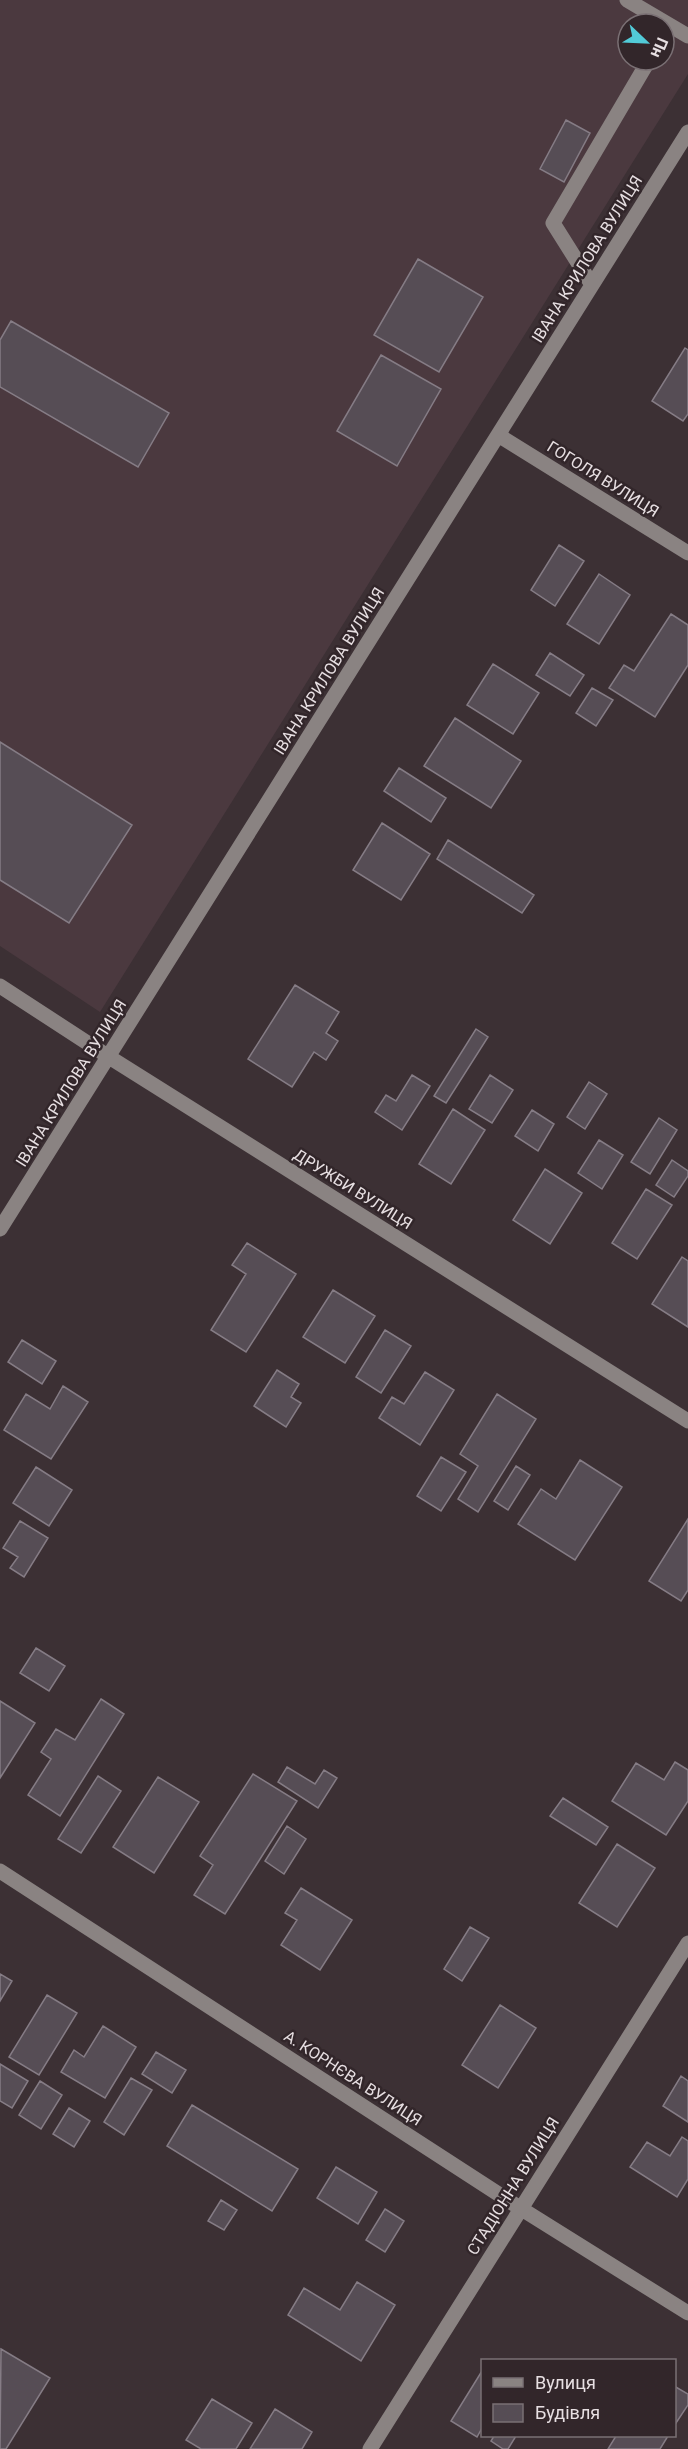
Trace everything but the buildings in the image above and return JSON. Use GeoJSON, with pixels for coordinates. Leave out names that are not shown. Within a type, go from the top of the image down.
{"type":"FeatureCollection","features":[{"type":"Feature","properties":{"kind":"street"},"geometry":{"type":"LineString","coordinates":[[627,0],[643,12]]}},
{"type":"Feature","properties":{"kind":"street"},"geometry":{"type":"LineString","coordinates":[[592,285],[553,223],[642,72]]}},
{"type":"Feature","properties":{"kind":"street","name":"ІВАНА КРИЛОВА ВУЛИЦЯ"},"geometry":{"type":"LineString","coordinates":[[0,1229],[688,132]]}},
{"type":"Feature","properties":{"kind":"street","name":"ГОГОЛЯ ВУЛИЦЯ"},"geometry":{"type":"LineString","coordinates":[[498,435],[688,553]]}},
{"type":"Feature","properties":{"kind":"street","name":"ДРУЖБИ ВУЛИЦЯ"},"geometry":{"type":"LineString","coordinates":[[0,986],[109,1058],[688,1421]]}},
{"type":"Feature","properties":{"kind":"street","name":"А. КОРНЄВА ВУЛИЦЯ"},"geometry":{"type":"LineString","coordinates":[[0,1871],[520,2208],[688,2313]]}},
{"type":"Feature","properties":{"kind":"street","name":"СТАДІОННА ВУЛИЦЯ"},"geometry":{"type":"LineString","coordinates":[[370,2449],[688,1943]]}},
{"type":"Feature","properties":{"kind":"shaded area"},"geometry":{"type":"Polygon","coordinates":[[[0,0],[688,0],[688,74],[100,1012],[0,946],[0,0]]]}}]}
